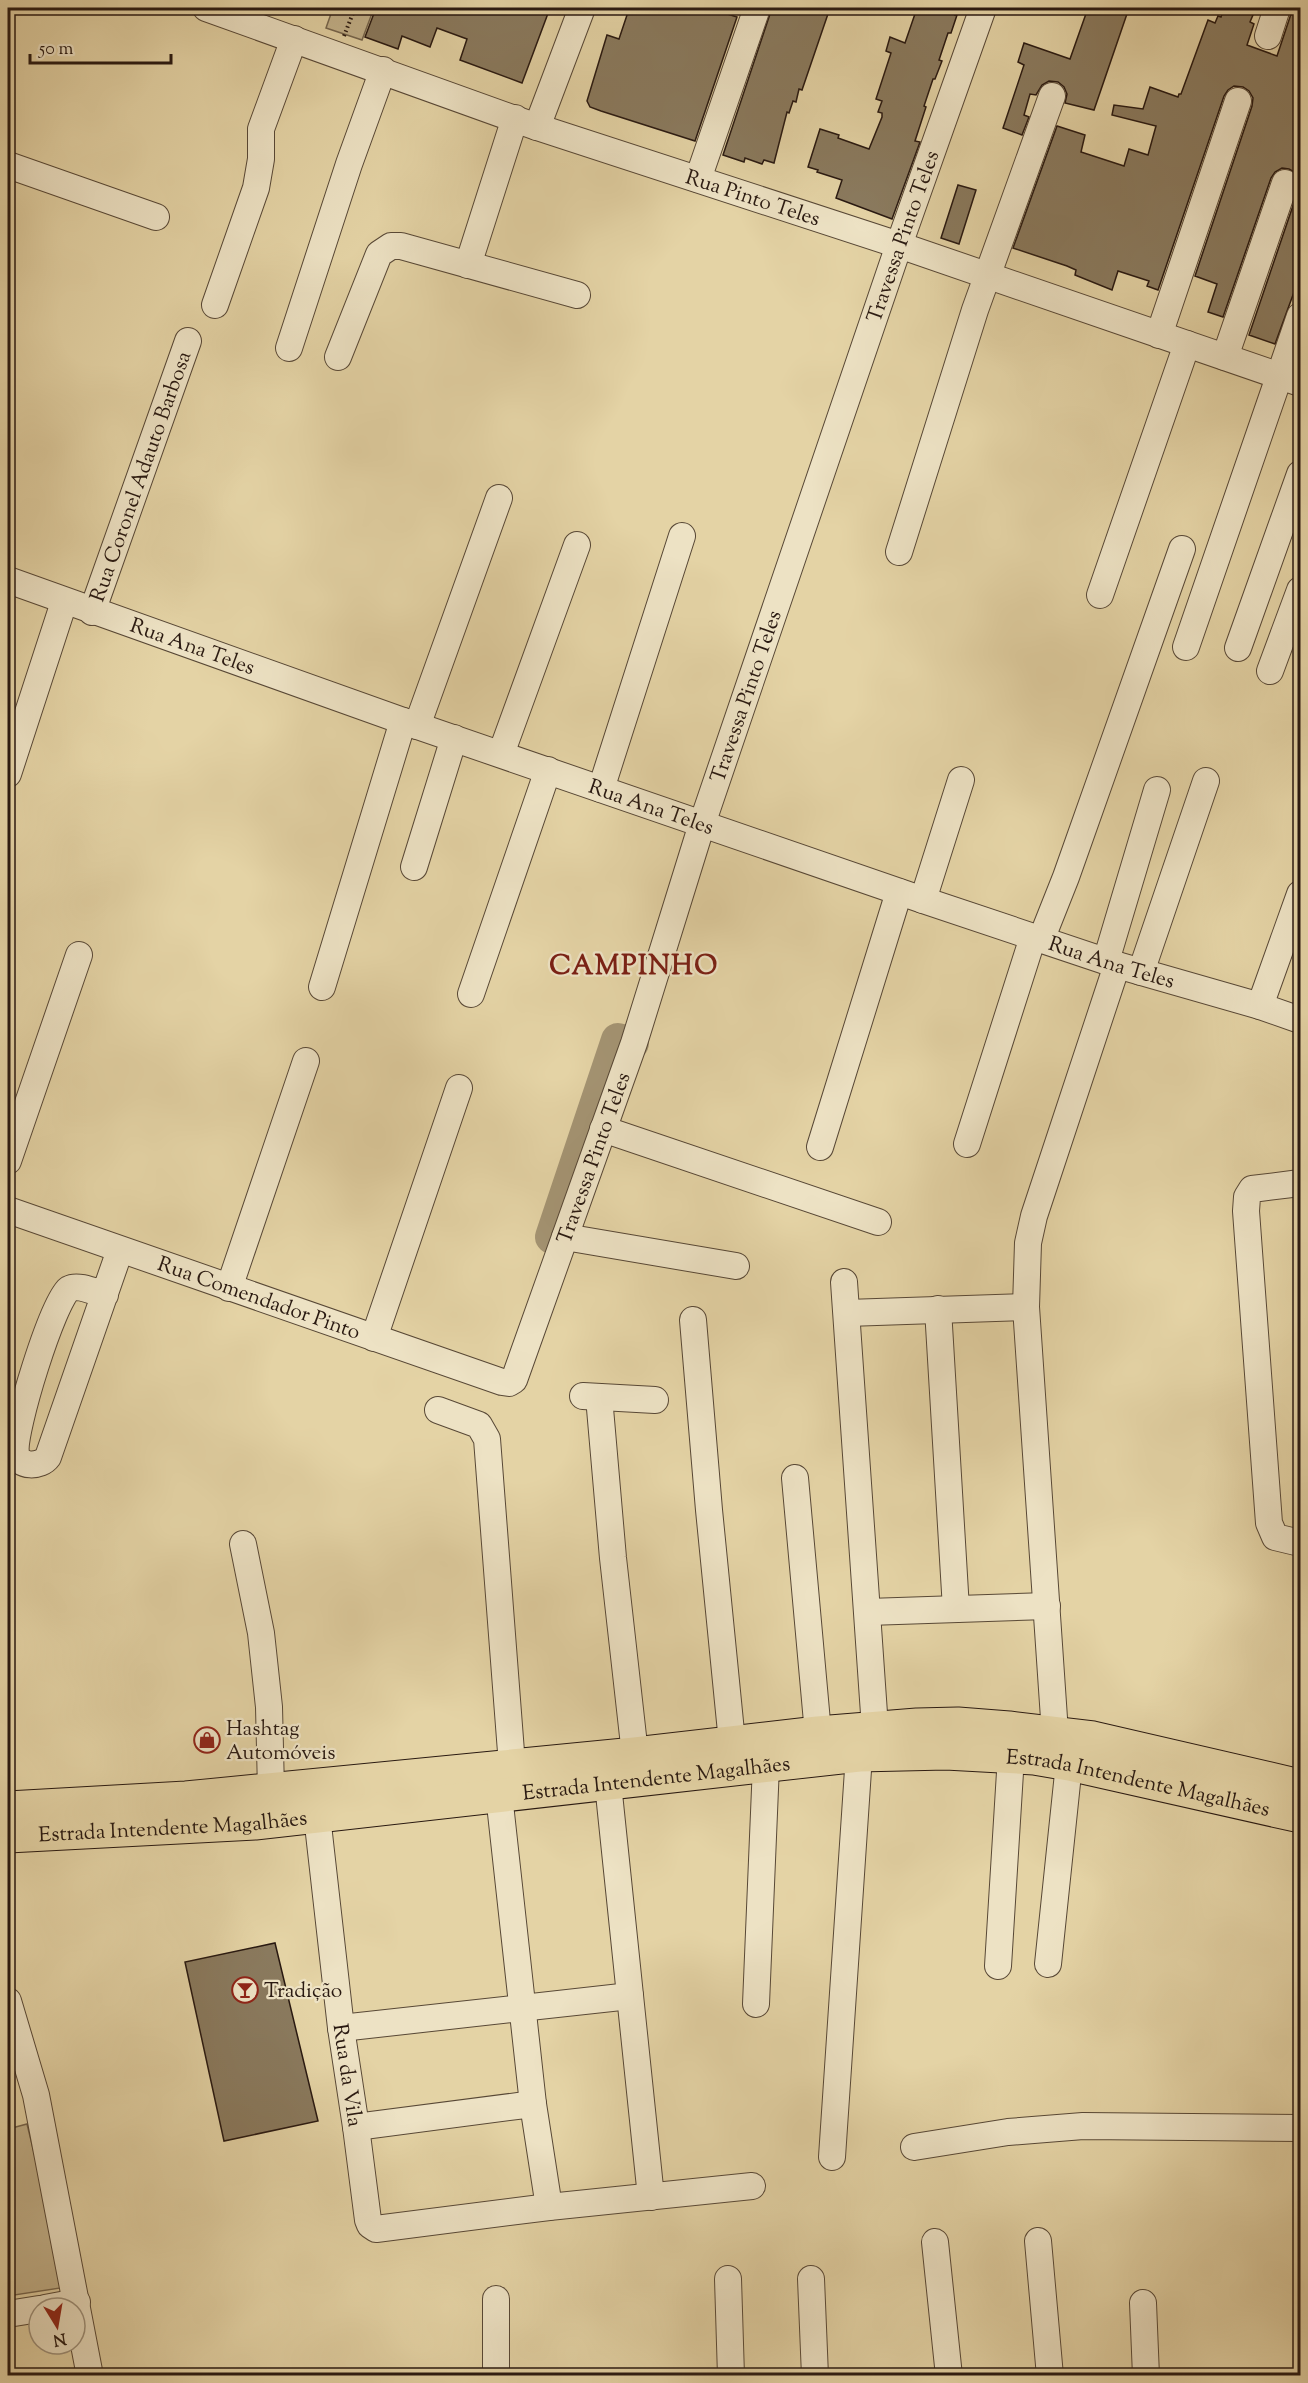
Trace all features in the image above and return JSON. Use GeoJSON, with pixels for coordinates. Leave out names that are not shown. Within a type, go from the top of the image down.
{"type":"FeatureCollection","features":[{"type":"Feature","properties":{"kind":"main road","name":"Estrada Intendente Magalhães"},"geometry":{"type":"LineString","coordinates":[[8,1836],[255,1822],[608,1784],[766,1765],[958,1724],[1102,1740],[1300,1786]]}},
{"type":"Feature","properties":{"kind":"main road","name":"Estrada Intendente Magalhães"},"geometry":{"type":"LineString","coordinates":[[8,1808],[186,1798],[635,1754],[818,1733],[946,1753],[1011,1756],[1069,1764],[1300,1816]]}},
{"type":"Feature","properties":{"kind":"street","name":"Rua Pinto Teles"},"geometry":{"type":"LineString","coordinates":[[206,8],[526,122],[899,245],[1290,379]]}},
{"type":"Feature","properties":{"kind":"street"},"geometry":{"type":"LineString","coordinates":[[468,265],[526,122],[582,8]]}},
{"type":"Feature","properties":{"kind":"street"},"geometry":{"type":"LineString","coordinates":[[698,179],[757,8]]}},
{"type":"Feature","properties":{"kind":"street","name":"Travessa Pinto Teles"},"geometry":{"type":"LineString","coordinates":[[509,1383],[514,1380],[634,1043],[702,824],[899,245],[983,8]]}},
{"type":"Feature","properties":{"kind":"street"},"geometry":{"type":"LineString","coordinates":[[1268,36],[1278,8]]}},
{"type":"Feature","properties":{"kind":"street"},"geometry":{"type":"LineString","coordinates":[[215,305],[256,188],[261,159],[261,129],[294,39]]}},
{"type":"Feature","properties":{"kind":"street"},"geometry":{"type":"LineString","coordinates":[[289,348],[349,164],[383,70]]}},
{"type":"Feature","properties":{"kind":"street"},"geometry":{"type":"LineString","coordinates":[[899,552],[987,276],[1052,96]]}},
{"type":"Feature","properties":{"kind":"street"},"geometry":{"type":"LineString","coordinates":[[1159,335],[1238,101]]}},
{"type":"Feature","properties":{"kind":"street"},"geometry":{"type":"LineString","coordinates":[[8,165],[156,217]]}},
{"type":"Feature","properties":{"kind":"street"},"geometry":{"type":"LineString","coordinates":[[1225,357],[1285,183]]}},
{"type":"Feature","properties":{"kind":"street"},"geometry":{"type":"LineString","coordinates":[[338,357],[358,301],[379,254],[391,246],[401,246],[577,295]]}},
{"type":"Feature","properties":{"kind":"street"},"geometry":{"type":"LineString","coordinates":[[1186,647],[1290,379],[1300,316]]}},
{"type":"Feature","properties":{"kind":"street","name":"Rua Coronel Adauto Barbosa"},"geometry":{"type":"LineString","coordinates":[[92,612],[188,341]]}},
{"type":"Feature","properties":{"kind":"street"},"geometry":{"type":"LineString","coordinates":[[1100,595],[1187,344]]}},
{"type":"Feature","properties":{"kind":"street"},"geometry":{"type":"LineString","coordinates":[[1238,648],[1300,474]]}},
{"type":"Feature","properties":{"kind":"street"},"geometry":{"type":"LineString","coordinates":[[322,987],[410,724],[499,498]]}},
{"type":"Feature","properties":{"kind":"street"},"geometry":{"type":"LineString","coordinates":[[601,789],[682,536]]}},
{"type":"Feature","properties":{"kind":"street"},"geometry":{"type":"LineString","coordinates":[[501,754],[577,545]]}},
{"type":"Feature","properties":{"kind":"street"},"geometry":{"type":"LineString","coordinates":[[967,1144],[1037,939],[1066,877],[1182,549]]}},
{"type":"Feature","properties":{"kind":"street","name":"Rua Ana Teles"},"geometry":{"type":"LineString","coordinates":[[8,580],[64,602],[410,724],[1037,939],[1300,1020]]}},
{"type":"Feature","properties":{"kind":"street"},"geometry":{"type":"LineString","coordinates":[[1270,671],[1300,590]]}},
{"type":"Feature","properties":{"kind":"street"},"geometry":{"type":"LineString","coordinates":[[8,774],[64,602]]}},
{"type":"Feature","properties":{"kind":"street"},"geometry":{"type":"LineString","coordinates":[[414,867],[454,738]]}},
{"type":"Feature","properties":{"kind":"street"},"geometry":{"type":"LineString","coordinates":[[471,994],[548,770]]}},
{"type":"Feature","properties":{"kind":"street"},"geometry":{"type":"LineString","coordinates":[[820,1147],[911,896],[961,780]]}},
{"type":"Feature","properties":{"kind":"street"},"geometry":{"type":"LineString","coordinates":[[1055,1733],[1026,1307],[1028,1244],[1034,1216],[1121,966],[1206,781]]}},
{"type":"Feature","properties":{"kind":"street"},"geometry":{"type":"LineString","coordinates":[[1121,966],[1157,790]]}},
{"type":"Feature","properties":{"kind":"street"},"geometry":{"type":"LineString","coordinates":[[1260,1006],[1300,894]]}},
{"type":"Feature","properties":{"kind":"street"},"geometry":{"type":"LineString","coordinates":[[8,1161],[79,955]]}},
{"type":"Feature","properties":{"kind":"street"},"geometry":{"type":"LineString","coordinates":[[229,1288],[306,1061]]}},
{"type":"Feature","properties":{"kind":"street"},"geometry":{"type":"LineString","coordinates":[[374,1338],[459,1088]]}},
{"type":"Feature","properties":{"kind":"street"},"geometry":{"type":"LineString","coordinates":[[603,1130],[878,1222]]}},
{"type":"Feature","properties":{"kind":"street"},"geometry":{"type":"LineString","coordinates":[[1300,1183],[1251,1189],[1247,1197],[1246,1211],[1269,1522],[1275,1537],[1300,1543]]}},
{"type":"Feature","properties":{"kind":"street","name":"Rua Comendador Pinto"},"geometry":{"type":"LineString","coordinates":[[8,1210],[509,1383]]}},
{"type":"Feature","properties":{"kind":"street"},"geometry":{"type":"LineString","coordinates":[[565,1237],[736,1266]]}},
{"type":"Feature","properties":{"kind":"street"},"geometry":{"type":"LineString","coordinates":[[105,1295],[75,1287],[67,1291],[60,1301],[35,1367],[17,1429],[15,1451],[21,1462],[37,1465],[48,1457],[105,1295],[120,1250]]}},
{"type":"Feature","properties":{"kind":"street"},"geometry":{"type":"LineString","coordinates":[[832,2157],[867,1742],[867,1612],[844,1282]]}},
{"type":"Feature","properties":{"kind":"street"},"geometry":{"type":"LineString","coordinates":[[847,1313],[1026,1307]]}},
{"type":"Feature","properties":{"kind":"street"},"geometry":{"type":"LineString","coordinates":[[938,1309],[956,1610]]}},
{"type":"Feature","properties":{"kind":"street"},"geometry":{"type":"LineString","coordinates":[[693,1320],[732,1742]]}},
{"type":"Feature","properties":{"kind":"street"},"geometry":{"type":"LineString","coordinates":[[635,1754],[591,1397],[655,1400]]}},
{"type":"Feature","properties":{"kind":"street"},"geometry":{"type":"LineString","coordinates":[[438,1410],[479,1425],[487,1439],[512,1765]]}},
{"type":"Feature","properties":{"kind":"street"},"geometry":{"type":"LineString","coordinates":[[795,1478],[818,1733]]}},
{"type":"Feature","properties":{"kind":"street"},"geometry":{"type":"LineString","coordinates":[[243,1544],[262,1644],[269,1707],[271,1790]]}},
{"type":"Feature","properties":{"kind":"street"},"geometry":{"type":"LineString","coordinates":[[867,1612],[1047,1606]]}},
{"type":"Feature","properties":{"kind":"street"},"geometry":{"type":"LineString","coordinates":[[998,1966],[1011,1756]]}},
{"type":"Feature","properties":{"kind":"street"},"geometry":{"type":"LineString","coordinates":[[1048,1965],[1069,1764]]}},
{"type":"Feature","properties":{"kind":"street"},"geometry":{"type":"LineString","coordinates":[[756,2004],[766,1765]]}},
{"type":"Feature","properties":{"kind":"street"},"geometry":{"type":"LineString","coordinates":[[608,1784],[651,2197]]}},
{"type":"Feature","properties":{"kind":"street"},"geometry":{"type":"LineString","coordinates":[[499,1795],[533,2104],[549,2207],[752,2186]]}},
{"type":"Feature","properties":{"kind":"street","name":"Rua da Vila"},"geometry":{"type":"LineString","coordinates":[[317,1816],[340,2028],[370,2225],[376,2229],[549,2207]]}},
{"type":"Feature","properties":{"kind":"street"},"geometry":{"type":"LineString","coordinates":[[340,2028],[630,1995]]}},
{"type":"Feature","properties":{"kind":"street"},"geometry":{"type":"LineString","coordinates":[[8,2001],[36,2095],[76,2296]]}},
{"type":"Feature","properties":{"kind":"street"},"geometry":{"type":"LineString","coordinates":[[356,2127],[533,2104]]}},
{"type":"Feature","properties":{"kind":"street"},"geometry":{"type":"LineString","coordinates":[[914,2148],[1008,2132],[1083,2126],[1300,2128]]}},
{"type":"Feature","properties":{"kind":"street"},"geometry":{"type":"LineString","coordinates":[[935,2241],[949,2376]]}},
{"type":"Feature","properties":{"kind":"street"},"geometry":{"type":"LineString","coordinates":[[1038,2241],[1050,2376]]}},
{"type":"Feature","properties":{"kind":"street"},"geometry":{"type":"LineString","coordinates":[[728,2279],[731,2376]]}},
{"type":"Feature","properties":{"kind":"street"},"geometry":{"type":"LineString","coordinates":[[811,2279],[815,2376]]}},
{"type":"Feature","properties":{"kind":"street"},"geometry":{"type":"LineString","coordinates":[[495,2376],[496,2299]]}},
{"type":"Feature","properties":{"kind":"street"},"geometry":{"type":"LineString","coordinates":[[1143,2303],[1146,2376]]}},
{"type":"Feature","properties":{"kind":"street"},"geometry":{"type":"LineString","coordinates":[[8,2314],[27,2311]]}},
{"type":"Feature","properties":{"kind":"street"},"geometry":{"type":"LineString","coordinates":[[86,2356],[90,2376]]}},
{"type":"Feature","properties":{"kind":"path"},"geometry":{"type":"LineString","coordinates":[[338,54],[355,8]]}},
{"type":"Feature","properties":{"kind":"shaded area"},"geometry":{"type":"Polygon","coordinates":[[[333,8],[374,8],[362,40],[326,28],[333,8]]]}},
{"type":"Feature","properties":{"kind":"shaded area"},"geometry":{"type":"Polygon","coordinates":[[[27,2124],[67,2287],[8,2296],[8,2129],[27,2124]]]}},
{"type":"Feature","properties":{"kind":"building"},"geometry":{"type":"Polygon","coordinates":[[[376,8],[550,8],[522,83],[460,60],[467,39],[437,28],[430,47],[402,36],[398,49],[365,37],[376,8]]]}},
{"type":"Feature","properties":{"kind":"building"},"geometry":{"type":"Polygon","coordinates":[[[634,8],[708,8],[737,17],[695,141],[590,107],[587,101],[607,35],[619,39],[628,12],[632,14],[634,8]]]}},
{"type":"Feature","properties":{"kind":"building"},"geometry":{"type":"Polygon","coordinates":[[[772,8],[790,8],[808,13],[810,8],[830,8],[802,90],[799,89],[796,102],[793,101],[789,113],[787,112],[774,163],[764,160],[762,164],[745,158],[744,162],[723,155],[772,8]]]}},
{"type":"Feature","properties":{"kind":"building"},"geometry":{"type":"Polygon","coordinates":[[[917,8],[957,8],[955,15],[957,15],[951,33],[948,33],[939,60],[942,61],[924,106],[926,107],[915,141],[920,142],[892,219],[836,198],[842,180],[808,167],[820,129],[869,149],[882,117],[882,113],[878,112],[882,101],[876,99],[891,53],[886,51],[890,37],[905,43],[917,8]]]}},
{"type":"Feature","properties":{"kind":"building"},"geometry":{"type":"Polygon","coordinates":[[[1088,8],[1129,8],[1094,110],[1065,103],[1067,94],[1064,87],[1058,82],[1049,81],[1042,85],[1036,95],[1030,94],[1024,115],[1029,117],[1022,135],[1003,128],[1024,65],[1018,62],[1024,43],[1070,59],[1088,8]]]}},
{"type":"Feature","properties":{"kind":"building"},"geometry":{"type":"Polygon","coordinates":[[[1224,8],[1256,8],[1250,22],[1254,24],[1247,45],[1277,56],[1291,14],[1300,17],[1300,180],[1296,173],[1282,168],[1271,178],[1223,317],[1208,312],[1217,284],[1195,276],[1252,106],[1253,98],[1243,87],[1234,86],[1224,96],[1158,290],[1147,286],[1149,281],[1118,271],[1112,290],[1075,275],[1076,270],[1067,266],[1013,248],[1057,126],[1085,135],[1081,152],[1124,166],[1129,149],[1148,155],[1156,126],[1112,115],[1114,105],[1143,109],[1150,87],[1178,97],[1208,20],[1215,23],[1218,16],[1221,17],[1224,8]]]}},
{"type":"Feature","properties":{"kind":"building"},"geometry":{"type":"Polygon","coordinates":[[[1300,180],[1300,285],[1297,284],[1275,344],[1249,335],[1300,180]]]}},
{"type":"Feature","properties":{"kind":"building"},"geometry":{"type":"Polygon","coordinates":[[[958,185],[976,190],[959,244],[941,238],[958,185]]]}},
{"type":"Feature","properties":{"kind":"building"},"geometry":{"type":"Polygon","coordinates":[[[275,1943],[318,2121],[224,2141],[185,1962],[275,1943]]]}},
{"type":"Feature","properties":{"kind":"waterway"},"geometry":{"type":"LineString","coordinates":[[552,1237],[618,1040],[632,1043]]}},
{"type":"Feature","properties":{"kind":"place","name":"Hashtag Automóveis"},"geometry":{"type":"Point","coordinates":[207,1740]}},
{"type":"Feature","properties":{"kind":"place","name":"Tradição"},"geometry":{"type":"Point","coordinates":[245,1990]}},
{"type":"Feature","properties":{"kind":"district","name":"CAMPINHO"},"geometry":{"type":"Point","coordinates":[634,965]}}]}
